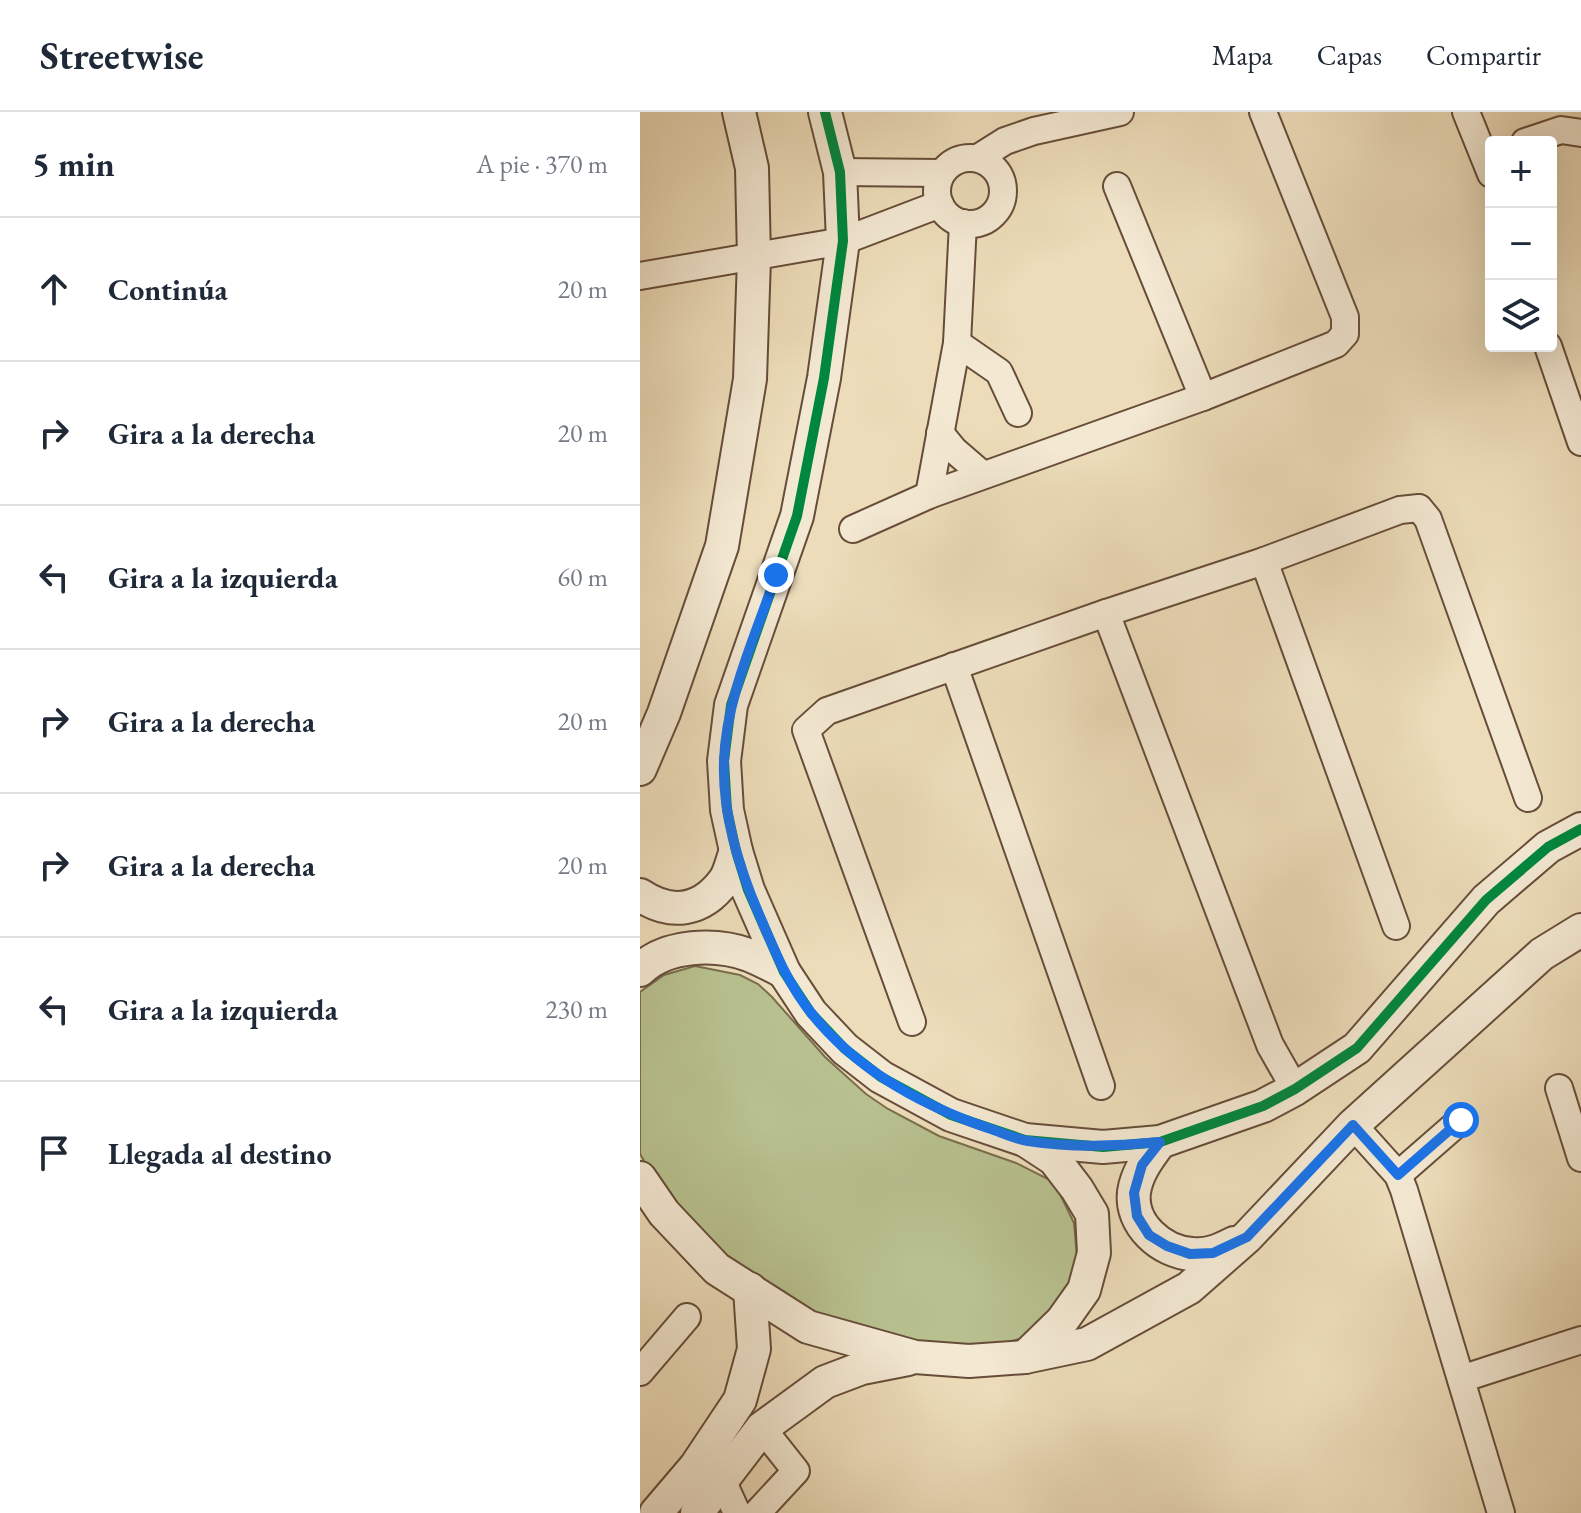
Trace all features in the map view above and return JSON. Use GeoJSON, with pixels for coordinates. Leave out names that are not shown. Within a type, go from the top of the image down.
{"type":"FeatureCollection","features":[{"type":"Feature","properties":{"kind":"street"},"geometry":{"type":"LineString","coordinates":[[640,769],[664,713],[722,546],[750,379],[754,258],[752,168],[739,112]]}},
{"type":"Feature","properties":{"kind":"street"},"geometry":{"type":"LineString","coordinates":[[825,112],[840,172],[843,241],[824,378],[797,516],[731,705],[724,761],[727,810],[748,890],[784,972],[811,1013],[845,1049],[881,1077],[951,1115],[1025,1140],[1103,1147],[1160,1142],[1263,1106],[1357,1048],[1486,900],[1548,847],[1581,829]]}},
{"type":"Feature","properties":{"kind":"street"},"geometry":{"type":"LineString","coordinates":[[978,158],[996,168],[1004,188],[999,208],[983,222],[963,223],[949,217],[940,204],[937,188],[941,173],[957,160],[978,158],[1005,141],[1034,131],[1120,112]]}},
{"type":"Feature","properties":{"kind":"street"},"geometry":{"type":"LineString","coordinates":[[853,529],[929,495],[1203,397],[1336,344],[1345,334],[1345,317],[1263,112]]}},
{"type":"Feature","properties":{"kind":"street"},"geometry":{"type":"LineString","coordinates":[[1466,112],[1485,153]]}},
{"type":"Feature","properties":{"kind":"street"},"geometry":{"type":"LineString","coordinates":[[1543,136],[1561,130],[1581,133]]}},
{"type":"Feature","properties":{"kind":"street"},"geometry":{"type":"LineString","coordinates":[[840,172],[941,173]]}},
{"type":"Feature","properties":{"kind":"street"},"geometry":{"type":"LineString","coordinates":[[1117,186],[1203,397]]}},
{"type":"Feature","properties":{"kind":"street"},"geometry":{"type":"LineString","coordinates":[[640,276],[843,241],[940,204]]}},
{"type":"Feature","properties":{"kind":"street"},"geometry":{"type":"LineString","coordinates":[[929,495],[957,343],[963,223]]}},
{"type":"Feature","properties":{"kind":"street"},"geometry":{"type":"LineString","coordinates":[[957,343],[999,372],[1018,413]]}},
{"type":"Feature","properties":{"kind":"street"},"geometry":{"type":"LineString","coordinates":[[1550,352],[1581,442]]}},
{"type":"Feature","properties":{"kind":"street"},"geometry":{"type":"LineString","coordinates":[[940,433],[983,475]]}},
{"type":"Feature","properties":{"kind":"street"},"geometry":{"type":"LineString","coordinates":[[912,1022],[806,730],[827,711],[1264,561],[1400,510],[1419,508],[1428,519],[1528,798]]}},
{"type":"Feature","properties":{"kind":"street"},"geometry":{"type":"LineString","coordinates":[[1264,561],[1396,926]]}},
{"type":"Feature","properties":{"kind":"street"},"geometry":{"type":"LineString","coordinates":[[1106,613],[1270,1045],[1295,1089]]}},
{"type":"Feature","properties":{"kind":"street"},"geometry":{"type":"LineString","coordinates":[[954,666],[1101,1086]]}},
{"type":"Feature","properties":{"kind":"street"},"geometry":{"type":"LineString","coordinates":[[640,895],[651,902],[673,908],[695,907],[726,880],[736,851]]}},
{"type":"Feature","properties":{"kind":"street"},"geometry":{"type":"LineString","coordinates":[[640,1178],[664,1213],[717,1269],[808,1327],[915,1357],[969,1361],[1025,1357],[1087,1344],[1189,1288],[1247,1237],[1353,1125],[1542,954],[1581,930]]}},
{"type":"Feature","properties":{"kind":"street"},"geometry":{"type":"LineString","coordinates":[[640,970],[676,950],[704,948],[746,954],[784,972]]}},
{"type":"Feature","properties":{"kind":"street"},"geometry":{"type":"LineString","coordinates":[[1559,1088],[1581,1158]]}},
{"type":"Feature","properties":{"kind":"street"},"geometry":{"type":"LineString","coordinates":[[1398,1175],[1461,1120]]}},
{"type":"Feature","properties":{"kind":"street"},"geometry":{"type":"LineString","coordinates":[[1353,1125],[1398,1175],[1501,1513]]}},
{"type":"Feature","properties":{"kind":"street"},"geometry":{"type":"LineString","coordinates":[[1025,1140],[1054,1159],[1077,1189],[1092,1214],[1094,1253],[1084,1290],[1062,1321],[1025,1357]]}},
{"type":"Feature","properties":{"kind":"street"},"geometry":{"type":"LineString","coordinates":[[1160,1142],[1142,1165],[1134,1193],[1137,1216],[1149,1235],[1190,1254],[1213,1253],[1247,1237]]}},
{"type":"Feature","properties":{"kind":"street"},"geometry":{"type":"LineString","coordinates":[[656,1513],[696,1466],[740,1400],[754,1349],[750,1289]]}},
{"type":"Feature","properties":{"kind":"street"},"geometry":{"type":"LineString","coordinates":[[640,1372],[687,1317]]}},
{"type":"Feature","properties":{"kind":"street"},"geometry":{"type":"LineString","coordinates":[[1461,1379],[1581,1340]]}},
{"type":"Feature","properties":{"kind":"street"},"geometry":{"type":"LineString","coordinates":[[697,1513],[762,1428],[825,1382],[862,1368],[915,1357]]}},
{"type":"Feature","properties":{"kind":"street"},"geometry":{"type":"LineString","coordinates":[[740,1400],[796,1471],[757,1513]]}},
{"type":"Feature","properties":{"kind":"street"},"geometry":{"type":"LineString","coordinates":[[722,1480],[737,1513]]}},
{"type":"Feature","properties":{"kind":"green space"},"geometry":{"type":"Polygon","coordinates":[[[695,966],[740,975],[758,984],[825,1057],[866,1094],[888,1109],[939,1136],[1016,1163],[1050,1180],[1074,1223],[1078,1268],[1072,1288],[1038,1328],[1019,1339],[994,1346],[937,1347],[831,1324],[724,1259],[654,1178],[640,1154],[640,992],[664,975],[695,966]]]}},
{"type":"Feature","properties":{"kind":"cycle path"},"geometry":{"type":"LineString","coordinates":[[825,112],[840,172],[843,241],[824,378],[797,516],[731,705],[724,761],[727,810],[748,890],[784,972],[811,1013],[845,1049],[881,1077],[951,1115],[1025,1140],[1103,1147],[1160,1142],[1263,1106],[1357,1048],[1486,900],[1548,847],[1581,829]]}},
{"type":"Feature","properties":{"kind":"route"},"geometry":{"type":"LineString","coordinates":[[776,575],[731,705],[724,761],[727,810],[748,890],[784,972],[811,1013],[845,1049],[881,1077],[951,1115],[1025,1140],[1103,1147],[1160,1142],[1142,1165],[1134,1193],[1137,1216],[1149,1235],[1167,1246],[1190,1254],[1213,1253],[1247,1237],[1353,1125],[1398,1175],[1461,1120]]}}]}
